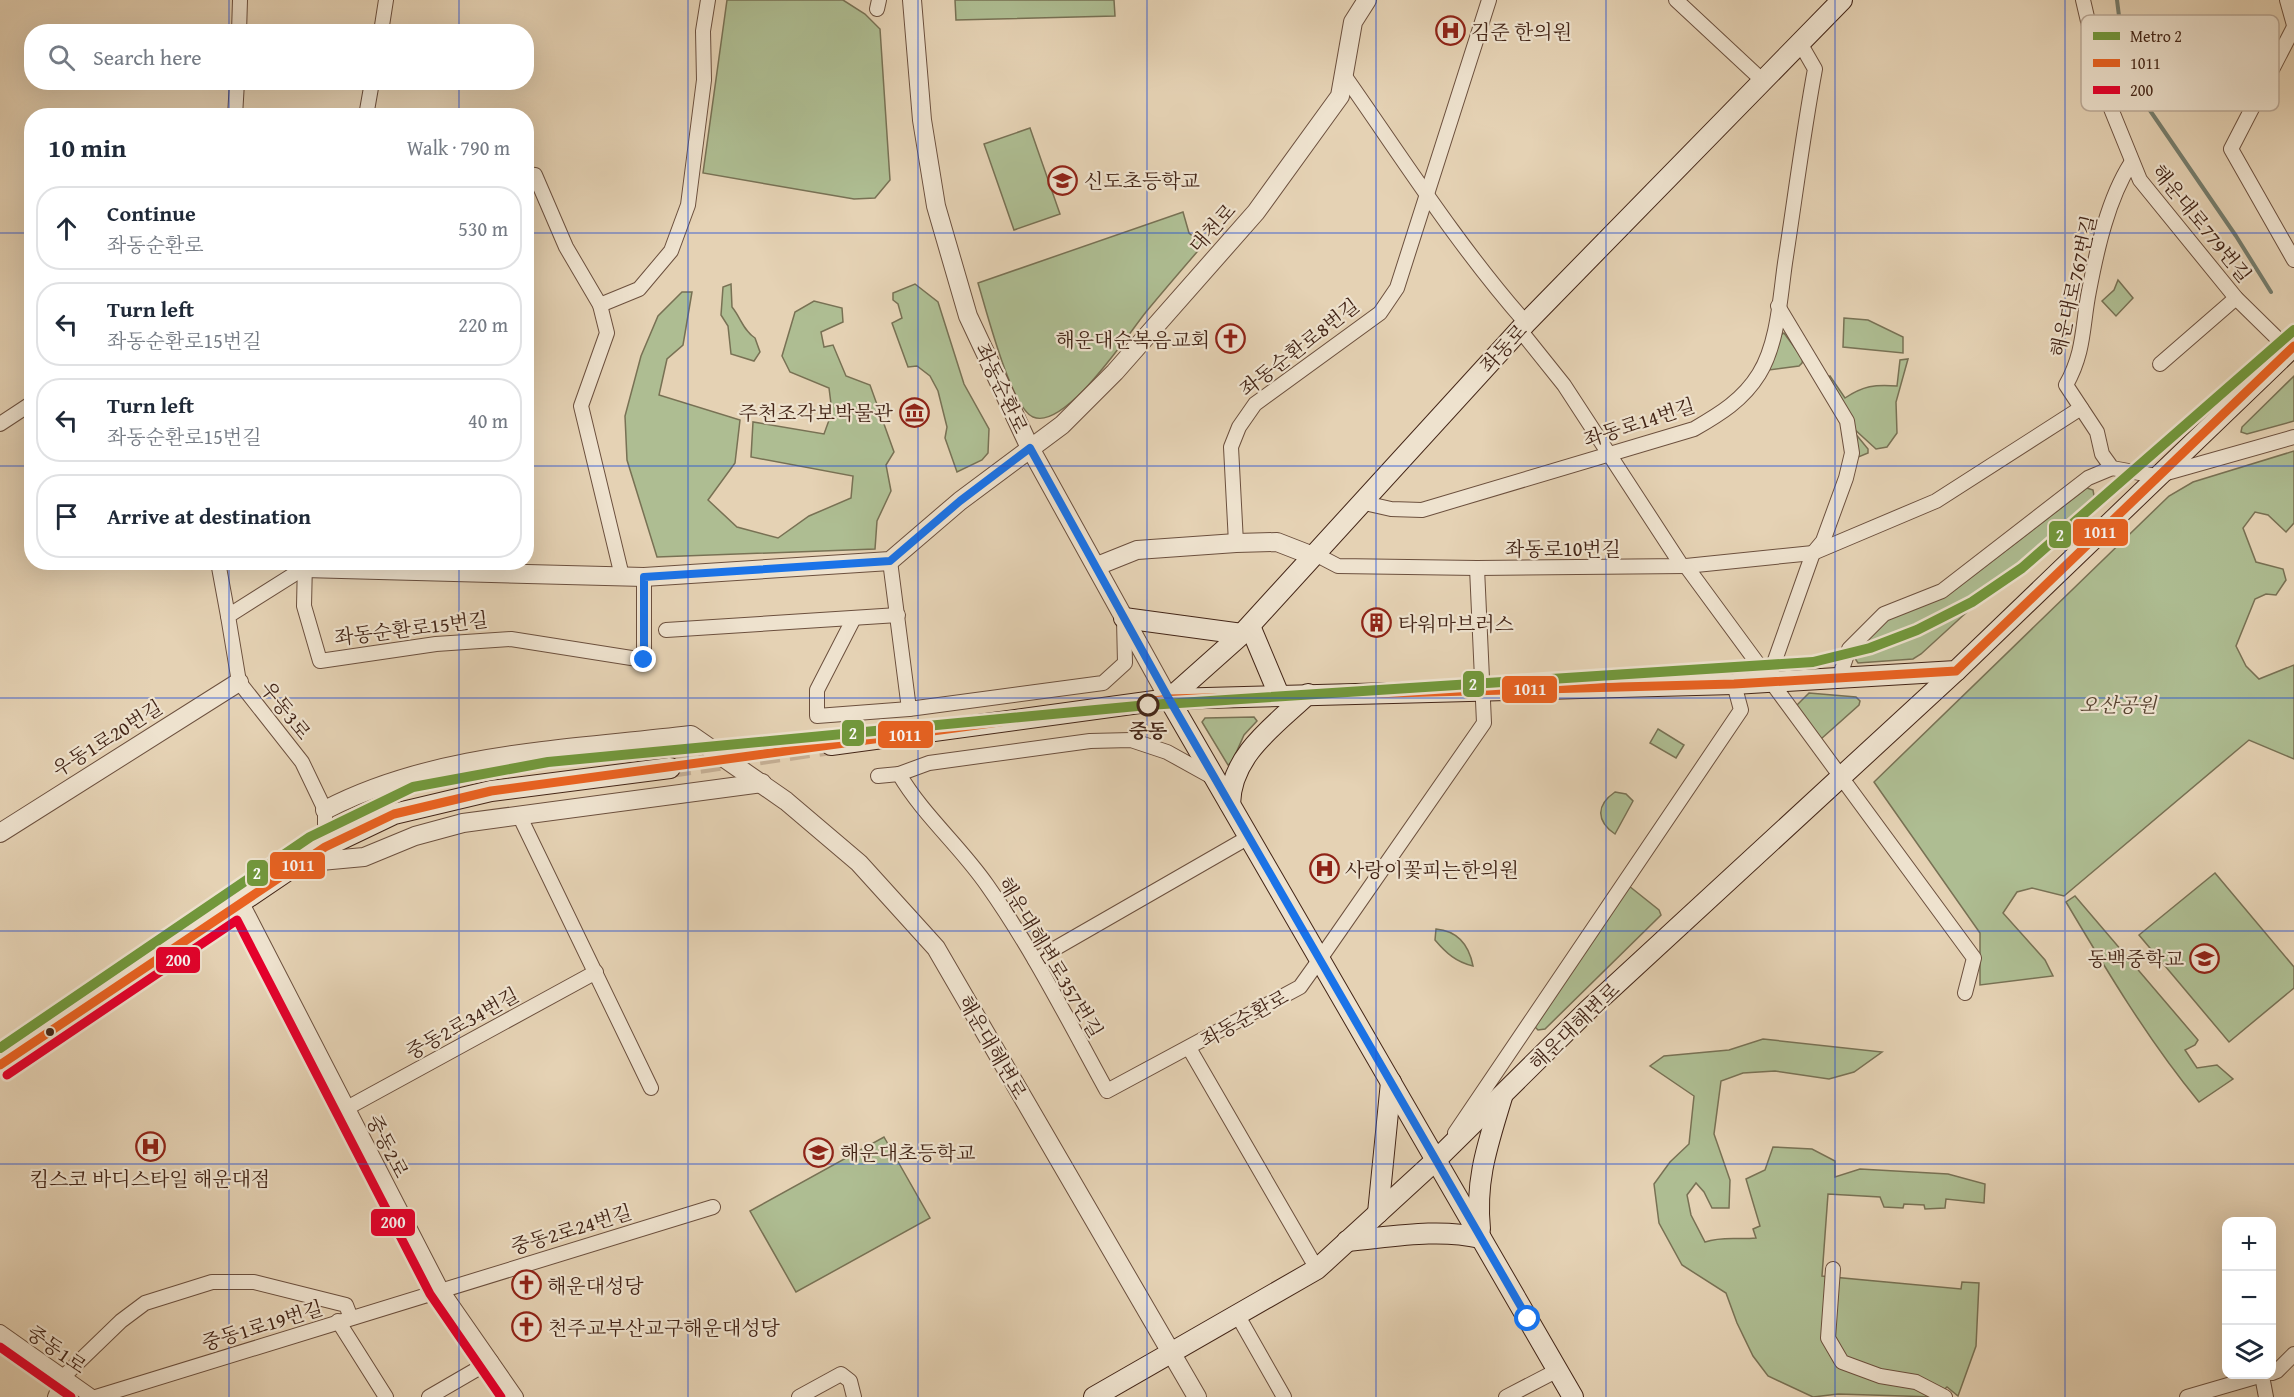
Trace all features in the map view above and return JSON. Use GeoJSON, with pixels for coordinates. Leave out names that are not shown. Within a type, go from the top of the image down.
{"type":"FeatureCollection","features":[{"type":"Feature","properties":{"kind":"main road","name":"좌동로"},"geometry":{"type":"LineString","coordinates":[[1169,699],[1246,630],[1360,502],[1523,326],[1842,0]]}},
{"type":"Feature","properties":{"kind":"main road","name":"해운대해변로"},"geometry":{"type":"LineString","coordinates":[[1094,1397],[1317,1269],[1436,1160],[1588,1010],[1956,671],[2291,348]]}},
{"type":"Feature","properties":{"kind":"main road"},"geometry":{"type":"LineString","coordinates":[[1124,618],[1246,630],[1279,694]]}},
{"type":"Feature","properties":{"kind":"main road"},"geometry":{"type":"LineString","coordinates":[[831,745],[1169,699],[1279,694],[1734,684],[1768,680],[1956,671]]}},
{"type":"Feature","properties":{"kind":"main road"},"geometry":{"type":"LineString","coordinates":[[1230,804],[1230,784],[1242,759],[1308,694]]}},
{"type":"Feature","properties":{"kind":"main road","name":"좌동순환로"},"geometry":{"type":"LineString","coordinates":[[1169,699],[1573,1397]]}},
{"type":"Feature","properties":{"kind":"main road"},"geometry":{"type":"LineString","coordinates":[[1,1061],[299,863],[325,847],[394,814],[491,791],[670,768]]}},
{"type":"Feature","properties":{"kind":"main road"},"geometry":{"type":"LineString","coordinates":[[1378,1213],[1391,1082]]}},
{"type":"Feature","properties":{"kind":"main road"},"geometry":{"type":"LineString","coordinates":[[1347,1241],[1432,1232],[1461,1233],[1481,1238],[1478,1204],[1479,1176],[1503,1095]]}},
{"type":"Feature","properties":{"kind":"street"},"geometry":{"type":"LineString","coordinates":[[239,24],[240,0]]}},
{"type":"Feature","properties":{"kind":"street"},"geometry":{"type":"LineString","coordinates":[[382,24],[386,0]]}},
{"type":"Feature","properties":{"kind":"street"},"geometry":{"type":"LineString","coordinates":[[600,305],[639,289],[671,251],[688,206],[704,80],[703,31],[708,0]]}},
{"type":"Feature","properties":{"kind":"street","name":"좌동순환로"},"geometry":{"type":"LineString","coordinates":[[912,0],[922,120],[936,206],[968,316],[1030,448],[1169,699]]}},
{"type":"Feature","properties":{"kind":"street","name":"대천로"},"geometry":{"type":"LineString","coordinates":[[1030,448],[1062,425],[1115,372],[1256,212],[1340,96],[1353,22],[1367,0]]}},
{"type":"Feature","properties":{"kind":"street","name":"좌동순환로8번길"},"geometry":{"type":"LineString","coordinates":[[1236,543],[1231,447],[1239,427],[1255,404],[1380,313],[1397,288],[1490,0]]}},
{"type":"Feature","properties":{"kind":"street"},"geometry":{"type":"LineString","coordinates":[[1676,0],[1763,81]]}},
{"type":"Feature","properties":{"kind":"street","name":"해운대로779번길"},"geometry":{"type":"LineString","coordinates":[[2083,0],[2086,15]]}},
{"type":"Feature","properties":{"kind":"street"},"geometry":{"type":"LineString","coordinates":[[2279,59],[2292,34],[2287,0]]}},
{"type":"Feature","properties":{"kind":"street","name":"좌동로14번길"},"geometry":{"type":"LineString","coordinates":[[1360,502],[1391,509],[1422,510],[1694,429],[1722,413],[1744,393],[1760,372],[1772,339],[1778,306],[1815,69],[1800,43]]}},
{"type":"Feature","properties":{"kind":"street"},"geometry":{"type":"LineString","coordinates":[[1344,75],[1523,326],[1684,566],[1974,958],[1965,993]]}},
{"type":"Feature","properties":{"kind":"street"},"geometry":{"type":"LineString","coordinates":[[235,108],[237,90]]}},
{"type":"Feature","properties":{"kind":"street"},"geometry":{"type":"LineString","coordinates":[[367,108],[371,90]]}},
{"type":"Feature","properties":{"kind":"street","name":"해운대로779번길"},"geometry":{"type":"LineString","coordinates":[[2112,111],[2131,163],[2153,198],[2236,298],[2291,348]]}},
{"type":"Feature","properties":{"kind":"street"},"geometry":{"type":"LineString","coordinates":[[2251,111],[2231,149],[2294,260]]}},
{"type":"Feature","properties":{"kind":"street","name":"해운대로767번길"},"geometry":{"type":"LineString","coordinates":[[2081,408],[2066,385],[2078,362],[2089,291],[2106,221],[2124,174],[2131,163]]}},
{"type":"Feature","properties":{"kind":"street"},"geometry":{"type":"LineString","coordinates":[[534,175],[566,247],[600,305],[607,333],[581,406],[622,576]]}},
{"type":"Feature","properties":{"kind":"street"},"geometry":{"type":"LineString","coordinates":[[2160,364],[2236,298]]}},
{"type":"Feature","properties":{"kind":"street"},"geometry":{"type":"LineString","coordinates":[[1768,680],[1813,553],[1823,541],[1846,478],[1852,453],[1847,422],[1778,306]]}},
{"type":"Feature","properties":{"kind":"street"},"geometry":{"type":"LineString","coordinates":[[0,424],[24,408]]}},
{"type":"Feature","properties":{"kind":"street"},"geometry":{"type":"LineString","coordinates":[[2081,408],[2097,432],[2102,454],[2112,468]]}},
{"type":"Feature","properties":{"kind":"street","name":"좌동로10번길"},"geometry":{"type":"LineString","coordinates":[[1314,555],[1338,566],[1477,568],[1684,566],[1813,553],[1936,501],[2081,408]]}},
{"type":"Feature","properties":{"kind":"street"},"geometry":{"type":"LineString","coordinates":[[1839,678],[1849,649],[1884,614],[1942,591],[2088,478],[2112,468],[2156,476],[2294,437]]}},
{"type":"Feature","properties":{"kind":"street"},"geometry":{"type":"LineString","coordinates":[[449,570],[644,577],[890,561],[960,501],[1030,448]]}},
{"type":"Feature","properties":{"kind":"street"},"geometry":{"type":"LineString","coordinates":[[1097,566],[1137,550],[1236,543],[1277,542],[1314,555]]}},
{"type":"Feature","properties":{"kind":"street"},"geometry":{"type":"LineString","coordinates":[[890,561],[909,709]]}},
{"type":"Feature","properties":{"kind":"street"},"geometry":{"type":"LineString","coordinates":[[1320,959],[1484,723],[1477,568]]}},
{"type":"Feature","properties":{"kind":"street","name":"우동3로"},"geometry":{"type":"LineString","coordinates":[[219,570],[239,682],[302,762],[325,810],[325,847]]}},
{"type":"Feature","properties":{"kind":"street"},"geometry":{"type":"LineString","coordinates":[[228,616],[297,570]]}},
{"type":"Feature","properties":{"kind":"street","name":"좌동순환로15번길"},"geometry":{"type":"LineString","coordinates":[[304,570],[304,606],[320,661],[436,644],[511,639],[579,647],[644,660],[644,577]]}},
{"type":"Feature","properties":{"kind":"street"},"geometry":{"type":"LineString","coordinates":[[666,630],[898,615]]}},
{"type":"Feature","properties":{"kind":"street"},"geometry":{"type":"LineString","coordinates":[[854,618],[816,690],[816,716],[909,709],[1103,683],[1125,663],[1124,618]]}},
{"type":"Feature","properties":{"kind":"street","name":"우동1로20번길"},"geometry":{"type":"LineString","coordinates":[[0,833],[239,682]]}},
{"type":"Feature","properties":{"kind":"street"},"geometry":{"type":"LineString","coordinates":[[1436,1160],[1741,710],[1734,684]]}},
{"type":"Feature","properties":{"kind":"street","name":"해운대해변로"},"geometry":{"type":"LineString","coordinates":[[325,810],[390,781],[479,760],[691,735],[762,783],[858,863],[936,948],[1197,1397]]}},
{"type":"Feature","properties":{"kind":"street"},"geometry":{"type":"LineString","coordinates":[[878,776],[899,774],[928,763],[1090,741],[1131,740],[1167,752],[1214,778]]}},
{"type":"Feature","properties":{"kind":"street","name":"해운대해변로357번길"},"geometry":{"type":"LineString","coordinates":[[899,774],[912,796],[987,883],[1035,960],[1107,1091],[1189,1048]]}},
{"type":"Feature","properties":{"kind":"street"},"geometry":{"type":"LineString","coordinates":[[299,863],[364,857],[415,836],[463,823],[762,783]]}},
{"type":"Feature","properties":{"kind":"street"},"geometry":{"type":"LineString","coordinates":[[519,815],[651,1088]]}},
{"type":"Feature","properties":{"kind":"street"},"geometry":{"type":"LineString","coordinates":[[1035,960],[1249,837]]}},
{"type":"Feature","properties":{"kind":"street","name":"중동2로"},"geometry":{"type":"LineString","coordinates":[[242,903],[441,1289],[516,1397]]}},
{"type":"Feature","properties":{"kind":"street","name":"좌동순환로"},"geometry":{"type":"LineString","coordinates":[[1189,1048],[1300,987],[1320,959]]}},
{"type":"Feature","properties":{"kind":"street","name":"중동2로34번길"},"geometry":{"type":"LineString","coordinates":[[347,1108],[596,972]]}},
{"type":"Feature","properties":{"kind":"street"},"geometry":{"type":"LineString","coordinates":[[1189,1048],[1317,1269]]}},
{"type":"Feature","properties":{"kind":"street","name":"중동2로24번길"},"geometry":{"type":"LineString","coordinates":[[441,1289],[713,1207]]}},
{"type":"Feature","properties":{"kind":"street"},"geometry":{"type":"LineString","coordinates":[[1833,1269],[1828,1338],[1842,1362],[1880,1376],[1916,1382],[1945,1397]]}},
{"type":"Feature","properties":{"kind":"street"},"geometry":{"type":"LineString","coordinates":[[55,1397],[63,1377],[122,1321],[145,1303],[212,1282],[254,1282],[346,1305],[344,1319],[386,1397]]}},
{"type":"Feature","properties":{"kind":"street","name":"중동1로19번길"},"geometry":{"type":"LineString","coordinates":[[94,1397],[441,1289]]}},
{"type":"Feature","properties":{"kind":"street"},"geometry":{"type":"LineString","coordinates":[[1238,1316],[1284,1397]]}},
{"type":"Feature","properties":{"kind":"street","name":"중동1로"},"geometry":{"type":"LineString","coordinates":[[0,1332],[94,1397]]}},
{"type":"Feature","properties":{"kind":"street"},"geometry":{"type":"LineString","coordinates":[[2276,1371],[2294,1354]]}},
{"type":"Feature","properties":{"kind":"street"},"geometry":{"type":"LineString","coordinates":[[429,1397],[490,1361]]}},
{"type":"Feature","properties":{"kind":"street"},"geometry":{"type":"LineString","coordinates":[[1506,1397],[1558,1370]]}},
{"type":"Feature","properties":{"kind":"street"},"geometry":{"type":"LineString","coordinates":[[799,1397],[841,1374],[850,1381],[854,1397]]}},
{"type":"Feature","properties":{"kind":"street"},"geometry":{"type":"LineString","coordinates":[[2187,1397],[2249,1379]]}},
{"type":"Feature","properties":{"kind":"street"},"geometry":{"type":"LineString","coordinates":[[2266,1379],[2266,1397]]}},
{"type":"Feature","properties":{"kind":"green space"},"geometry":{"type":"Polygon","coordinates":[[[727,0],[843,0],[865,14],[880,29],[890,180],[875,198],[854,199],[703,173],[727,0]]]}},
{"type":"Feature","properties":{"kind":"green space"},"geometry":{"type":"Polygon","coordinates":[[[955,0],[1114,0],[1115,16],[956,20],[955,0]]]}},
{"type":"Feature","properties":{"kind":"green space"},"geometry":{"type":"Polygon","coordinates":[[[1030,128],[1060,214],[1014,230],[984,144],[1030,128]]]}},
{"type":"Feature","properties":{"kind":"green space"},"geometry":{"type":"Polygon","coordinates":[[[1183,212],[1189,233],[1203,245],[1146,312],[1111,359],[1078,396],[1062,410],[1046,417],[1033,417],[1025,410],[1016,396],[1008,378],[978,283],[1183,212]]]}},
{"type":"Feature","properties":{"kind":"green space"},"geometry":{"type":"Polygon","coordinates":[[[2118,280],[2133,298],[2116,316],[2102,301],[2114,290],[2118,280]]]}},
{"type":"Feature","properties":{"kind":"green space"},"geometry":{"type":"Polygon","coordinates":[[[731,284],[732,307],[745,328],[755,338],[760,352],[754,361],[731,354],[728,326],[721,315],[723,287],[731,284]]]}},
{"type":"Feature","properties":{"kind":"green space"},"geometry":{"type":"Polygon","coordinates":[[[915,284],[938,302],[964,384],[989,429],[988,453],[982,460],[957,472],[945,438],[947,427],[938,391],[930,376],[917,366],[908,367],[892,323],[902,318],[898,304],[893,300],[893,293],[915,284]]]}},
{"type":"Feature","properties":{"kind":"green space"},"geometry":{"type":"Polygon","coordinates":[[[682,292],[692,292],[683,345],[667,359],[659,395],[740,420],[735,463],[708,500],[737,527],[778,538],[809,516],[851,498],[853,476],[751,457],[753,422],[824,434],[832,412],[829,388],[790,372],[782,356],[795,312],[814,301],[842,308],[843,322],[821,332],[824,347],[833,345],[846,376],[870,385],[894,452],[886,465],[891,491],[877,521],[875,549],[657,557],[627,460],[625,416],[641,356],[658,316],[682,292]]]}},
{"type":"Feature","properties":{"kind":"green space"},"geometry":{"type":"Polygon","coordinates":[[[1844,318],[1868,320],[1903,337],[1903,353],[1843,347],[1844,318]]]}},
{"type":"Feature","properties":{"kind":"green space"},"geometry":{"type":"Polygon","coordinates":[[[1784,333],[1803,359],[1802,363],[1799,366],[1769,370],[1768,366],[1780,335],[1784,333]]]}},
{"type":"Feature","properties":{"kind":"green space"},"geometry":{"type":"Polygon","coordinates":[[[1908,359],[1896,402],[1897,433],[1887,447],[1876,449],[1852,427],[1826,378],[1830,376],[1845,398],[1870,387],[1897,386],[1900,360],[1908,359]]]}},
{"type":"Feature","properties":{"kind":"green space"},"geometry":{"type":"Polygon","coordinates":[[[2294,376],[2294,421],[2247,434],[2241,432],[2242,427],[2294,376]]]}},
{"type":"Feature","properties":{"kind":"green space"},"geometry":{"type":"Polygon","coordinates":[[[1854,432],[1868,449],[1868,453],[1856,458],[1854,432]]]}},
{"type":"Feature","properties":{"kind":"green space","name":"오산공원"},"geometry":{"type":"Polygon","coordinates":[[[2294,451],[2294,523],[2286,532],[2268,515],[2255,512],[2243,528],[2256,562],[2283,569],[2286,580],[2276,595],[2266,594],[2255,599],[2236,646],[2246,666],[2259,679],[2294,665],[2294,759],[2249,740],[2064,896],[2032,888],[2017,892],[2003,913],[2045,960],[2053,976],[1980,985],[1980,933],[1874,782],[2169,496],[2193,482],[2294,451]]]}},
{"type":"Feature","properties":{"kind":"green space"},"geometry":{"type":"Polygon","coordinates":[[[2087,488],[2093,490],[2094,496],[1921,654],[1913,659],[1858,663],[1854,657],[1861,645],[1888,619],[1945,597],[2087,488]]]}},
{"type":"Feature","properties":{"kind":"green space"},"geometry":{"type":"Polygon","coordinates":[[[1809,693],[1856,697],[1860,701],[1859,705],[1821,739],[1795,707],[1809,693]]]}},
{"type":"Feature","properties":{"kind":"green space"},"geometry":{"type":"Polygon","coordinates":[[[1254,717],[1257,721],[1244,735],[1232,762],[1228,765],[1202,722],[1205,718],[1254,717]]]}},
{"type":"Feature","properties":{"kind":"green space"},"geometry":{"type":"Polygon","coordinates":[[[1658,729],[1684,745],[1676,758],[1650,743],[1658,729]]]}},
{"type":"Feature","properties":{"kind":"green space"},"geometry":{"type":"Polygon","coordinates":[[[1615,792],[1626,794],[1633,801],[1615,834],[1604,824],[1601,813],[1604,802],[1615,792]]]}},
{"type":"Feature","properties":{"kind":"green space"},"geometry":{"type":"Polygon","coordinates":[[[2215,873],[2294,967],[2294,988],[2229,1042],[2139,935],[2215,873]]]}},
{"type":"Feature","properties":{"kind":"green space"},"geometry":{"type":"Polygon","coordinates":[[[1629,886],[1659,910],[1661,915],[1545,1029],[1538,1030],[1535,1027],[1629,886]]]}},
{"type":"Feature","properties":{"kind":"green space"},"geometry":{"type":"Polygon","coordinates":[[[2075,896],[2198,1040],[2195,1045],[2185,1050],[2197,1068],[2217,1065],[2233,1079],[2199,1102],[2145,1030],[2097,954],[2066,902],[2075,896]]]}},
{"type":"Feature","properties":{"kind":"green space"},"geometry":{"type":"Polygon","coordinates":[[[1436,929],[1444,930],[1461,940],[1469,952],[1473,966],[1456,959],[1443,949],[1435,940],[1436,929]]]}},
{"type":"Feature","properties":{"kind":"green space"},"geometry":{"type":"Polygon","coordinates":[[[1763,1039],[1882,1052],[1854,1072],[1829,1079],[1775,1071],[1743,1073],[1721,1081],[1714,1134],[1730,1180],[1729,1208],[1712,1208],[1704,1192],[1696,1183],[1687,1195],[1691,1215],[1705,1242],[1756,1238],[1753,1229],[1760,1226],[1746,1179],[1765,1170],[1773,1147],[1812,1149],[1835,1161],[1835,1177],[1860,1169],[1948,1174],[1985,1184],[1984,1203],[1946,1199],[1945,1208],[1925,1209],[1924,1205],[1904,1204],[1903,1208],[1884,1207],[1880,1197],[1828,1194],[1822,1276],[1961,1289],[1962,1282],[1979,1283],[1976,1346],[1958,1396],[1947,1387],[1936,1397],[1838,1394],[1813,1397],[1768,1376],[1753,1356],[1726,1293],[1682,1265],[1659,1223],[1654,1184],[1670,1162],[1689,1144],[1694,1096],[1650,1066],[1664,1056],[1729,1050],[1763,1039]]]}},
{"type":"Feature","properties":{"kind":"green space"},"geometry":{"type":"Polygon","coordinates":[[[884,1137],[930,1218],[796,1292],[750,1211],[884,1137]]]}},
{"type":"Feature","properties":{"kind":"waterway"},"geometry":{"type":"LineString","coordinates":[[2117,0],[2119,15]]}},
{"type":"Feature","properties":{"kind":"waterway"},"geometry":{"type":"LineString","coordinates":[[2150,111],[2236,236],[2271,292]]}},
{"type":"Feature","properties":{"kind":"tunnel"},"geometry":{"type":"LineString","coordinates":[[670,768],[831,745]]}},
{"type":"Feature","properties":{"kind":"metro line","name":"2"},"geometry":{"type":"LineString","coordinates":[[0,1048],[310,837],[413,787],[548,762],[1148,705],[1813,662],[1870,648],[1917,630],[1972,602],[2022,568],[2294,330]]}},
{"type":"Feature","properties":{"kind":"transit line","name":"1011"},"geometry":{"type":"LineString","coordinates":[[0,1065],[325,847],[394,814],[491,791],[1169,699],[1734,684],[1956,671],[2294,346]]}},
{"type":"Feature","properties":{"kind":"transit line","name":"200"},"geometry":{"type":"LineString","coordinates":[[7,1075],[237,920],[430,1294],[501,1397]]}},
{"type":"Feature","properties":{"kind":"transit line","name":"200"},"geometry":{"type":"LineString","coordinates":[[0,1347],[71,1397]]}},
{"type":"Feature","properties":{"kind":"place","name":"김준 한의원"},"geometry":{"type":"Point","coordinates":[1450,31]}},
{"type":"Feature","properties":{"kind":"place","name":"신도초등학교"},"geometry":{"type":"Point","coordinates":[1063,180]}},
{"type":"Feature","properties":{"kind":"place","name":"해운대순복음교회"},"geometry":{"type":"Point","coordinates":[1231,339]}},
{"type":"Feature","properties":{"kind":"place","name":"주천조각보박물관"},"geometry":{"type":"Point","coordinates":[914,412]}},
{"type":"Feature","properties":{"kind":"place","name":"타워마브러스"},"geometry":{"type":"Point","coordinates":[1377,623]}},
{"type":"Feature","properties":{"kind":"place","name":"중동"},"geometry":{"type":"Point","coordinates":[1148,705]}},
{"type":"Feature","properties":{"kind":"place","name":"사랑이꽃피는한의원"},"geometry":{"type":"Point","coordinates":[1324,869]}},
{"type":"Feature","properties":{"kind":"place","name":"동백중학교"},"geometry":{"type":"Point","coordinates":[2205,958]}},
{"type":"Feature","properties":{"kind":"place","name":"킴스코 바디스타일 해운대점"},"geometry":{"type":"Point","coordinates":[150,1147]}},
{"type":"Feature","properties":{"kind":"place","name":"해운대초등학교"},"geometry":{"type":"Point","coordinates":[819,1152]}},
{"type":"Feature","properties":{"kind":"place","name":"해운대성당"},"geometry":{"type":"Point","coordinates":[526,1285]}},
{"type":"Feature","properties":{"kind":"place","name":"천주교부산교구해운대성당"},"geometry":{"type":"Point","coordinates":[527,1327]}},
{"type":"Feature","properties":{"kind":"route"},"geometry":{"type":"LineString","coordinates":[[644,660],[644,577],[890,561],[960,501],[1030,448],[1169,699],[1528,1319]]}}]}
